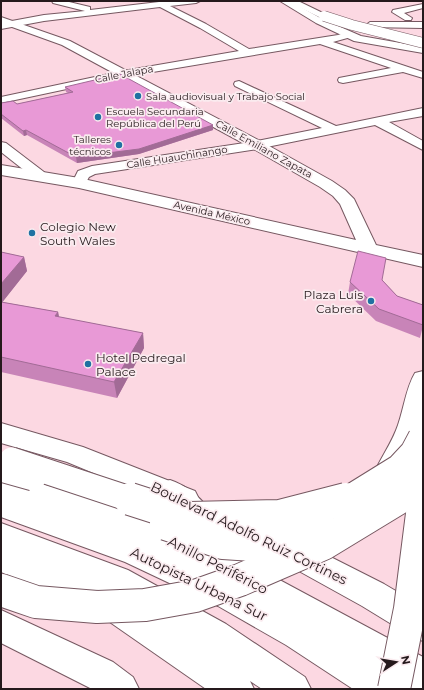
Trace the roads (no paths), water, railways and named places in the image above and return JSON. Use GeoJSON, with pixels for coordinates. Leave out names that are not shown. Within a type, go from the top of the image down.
{"type":"FeatureCollection","features":[{"type":"Feature","properties":{"kind":"main road"},"geometry":{"type":"LineString","coordinates":[[284,1],[319,21],[353,37],[423,44]]}},
{"type":"Feature","properties":{"kind":"main road"},"geometry":{"type":"LineString","coordinates":[[291,1],[337,18],[374,25],[423,44]]}},
{"type":"Feature","properties":{"kind":"main road"},"geometry":{"type":"LineString","coordinates":[[298,1],[345,20],[423,44]]}},
{"type":"Feature","properties":{"kind":"main road"},"geometry":{"type":"LineString","coordinates":[[302,1],[337,18],[363,34],[423,44]]}},
{"type":"Feature","properties":{"kind":"main road"},"geometry":{"type":"LineString","coordinates":[[319,21],[327,18],[337,18]]}},
{"type":"Feature","properties":{"kind":"main road","name":"Calle Emiliano Zapata"},"geometry":{"type":"LineString","coordinates":[[5,23],[66,43],[257,145],[326,184],[339,193],[348,203],[368,248]]}},
{"type":"Feature","properties":{"kind":"main road","name":"Avenida México"},"geometry":{"type":"LineString","coordinates":[[1,170],[39,175],[79,183],[423,261]]}},
{"type":"Feature","properties":{"kind":"main road"},"geometry":{"type":"LineString","coordinates":[[258,534],[350,507],[365,496],[391,466],[404,444],[415,413],[423,379]]}},
{"type":"Feature","properties":{"kind":"main road"},"geometry":{"type":"LineString","coordinates":[[4,467],[189,518],[280,516],[348,498],[399,467],[413,452],[423,431]]}},
{"type":"Feature","properties":{"kind":"main road","name":"Boulevard Adolfo Ruiz Cortines"},"geometry":{"type":"LineString","coordinates":[[1,433],[74,454],[170,491],[258,534],[373,595],[423,625]]}},
{"type":"Feature","properties":{"kind":"main road"},"geometry":{"type":"LineString","coordinates":[[4,467],[223,543],[267,546],[298,538],[373,503],[410,477],[423,461]]}},
{"type":"Feature","properties":{"kind":"main road","name":"Anillo Periférico"},"geometry":{"type":"LineString","coordinates":[[4,467],[198,551],[423,676]]}},
{"type":"Feature","properties":{"kind":"main road"},"geometry":{"type":"LineString","coordinates":[[1,590],[36,602],[97,607],[145,605],[195,596],[252,575],[323,544],[400,497],[423,477]]}},
{"type":"Feature","properties":{"kind":"main road"},"geometry":{"type":"LineString","coordinates":[[170,491],[309,612]]}},
{"type":"Feature","properties":{"kind":"main road","name":"Autopista Urbana Sur"},"geometry":{"type":"LineString","coordinates":[[1,505],[135,552],[229,595],[298,633],[384,689]]}},
{"type":"Feature","properties":{"kind":"main road"},"geometry":{"type":"LineString","coordinates":[[394,689],[410,609],[423,506]]}},
{"type":"Feature","properties":{"kind":"main road"},"geometry":{"type":"LineString","coordinates":[[1,536],[117,580],[214,636],[293,689]]}},
{"type":"Feature","properties":{"kind":"main road"},"geometry":{"type":"LineString","coordinates":[[1,558],[102,598],[236,689]]}},
{"type":"Feature","properties":{"kind":"main road"},"geometry":{"type":"LineString","coordinates":[[1,626],[101,674],[121,689]]}},
{"type":"Feature","properties":{"kind":"street"},"geometry":{"type":"LineString","coordinates":[[56,1],[96,12]]}},
{"type":"Feature","properties":{"kind":"street"},"geometry":{"type":"LineString","coordinates":[[152,1],[203,26],[247,52]]}},
{"type":"Feature","properties":{"kind":"street"},"geometry":{"type":"LineString","coordinates":[[5,23],[196,1]]}},
{"type":"Feature","properties":{"kind":"street"},"geometry":{"type":"LineString","coordinates":[[407,18],[396,12],[423,6]]}},
{"type":"Feature","properties":{"kind":"street"},"geometry":{"type":"LineString","coordinates":[[374,25],[423,16]]}},
{"type":"Feature","properties":{"kind":"street"},"geometry":{"type":"LineString","coordinates":[[374,25],[423,25]]}},
{"type":"Feature","properties":{"kind":"street","name":"Calle Jalapa"},"geometry":{"type":"LineString","coordinates":[[1,100],[123,74],[319,40],[353,37]]}},
{"type":"Feature","properties":{"kind":"street"},"geometry":{"type":"LineString","coordinates":[[319,40],[423,75]]}},
{"type":"Feature","properties":{"kind":"street"},"geometry":{"type":"LineString","coordinates":[[343,80],[403,69]]}},
{"type":"Feature","properties":{"kind":"street"},"geometry":{"type":"LineString","coordinates":[[239,84],[335,130]]}},
{"type":"Feature","properties":{"kind":"street","name":"Calle Huauchinango"},"geometry":{"type":"LineString","coordinates":[[79,183],[83,174],[92,170],[257,145],[423,112]]}},
{"type":"Feature","properties":{"kind":"street"},"geometry":{"type":"LineString","coordinates":[[377,121],[423,146]]}},
{"type":"Feature","properties":{"kind":"street"},"geometry":{"type":"LineString","coordinates":[[1,146],[39,175]]}},
{"type":"Feature","properties":{"kind":"place","name":"Sala audiovisual y Trabajo Social"},"geometry":{"type":"Point","coordinates":[138,96]}},
{"type":"Feature","properties":{"kind":"place","name":"Escuela Secundaria República del Perú"},"geometry":{"type":"Point","coordinates":[98,117]}},
{"type":"Feature","properties":{"kind":"place","name":"Talleres técnicos"},"geometry":{"type":"Point","coordinates":[119,145]}},
{"type":"Feature","properties":{"kind":"place","name":"Colegio New South Wales"},"geometry":{"type":"Point","coordinates":[32,233]}},
{"type":"Feature","properties":{"kind":"place","name":"Plaza Luis Cabrera"},"geometry":{"type":"Point","coordinates":[371,301]}},
{"type":"Feature","properties":{"kind":"place","name":"Hotel Pedregal Palace"},"geometry":{"type":"Point","coordinates":[88,364]}}]}
